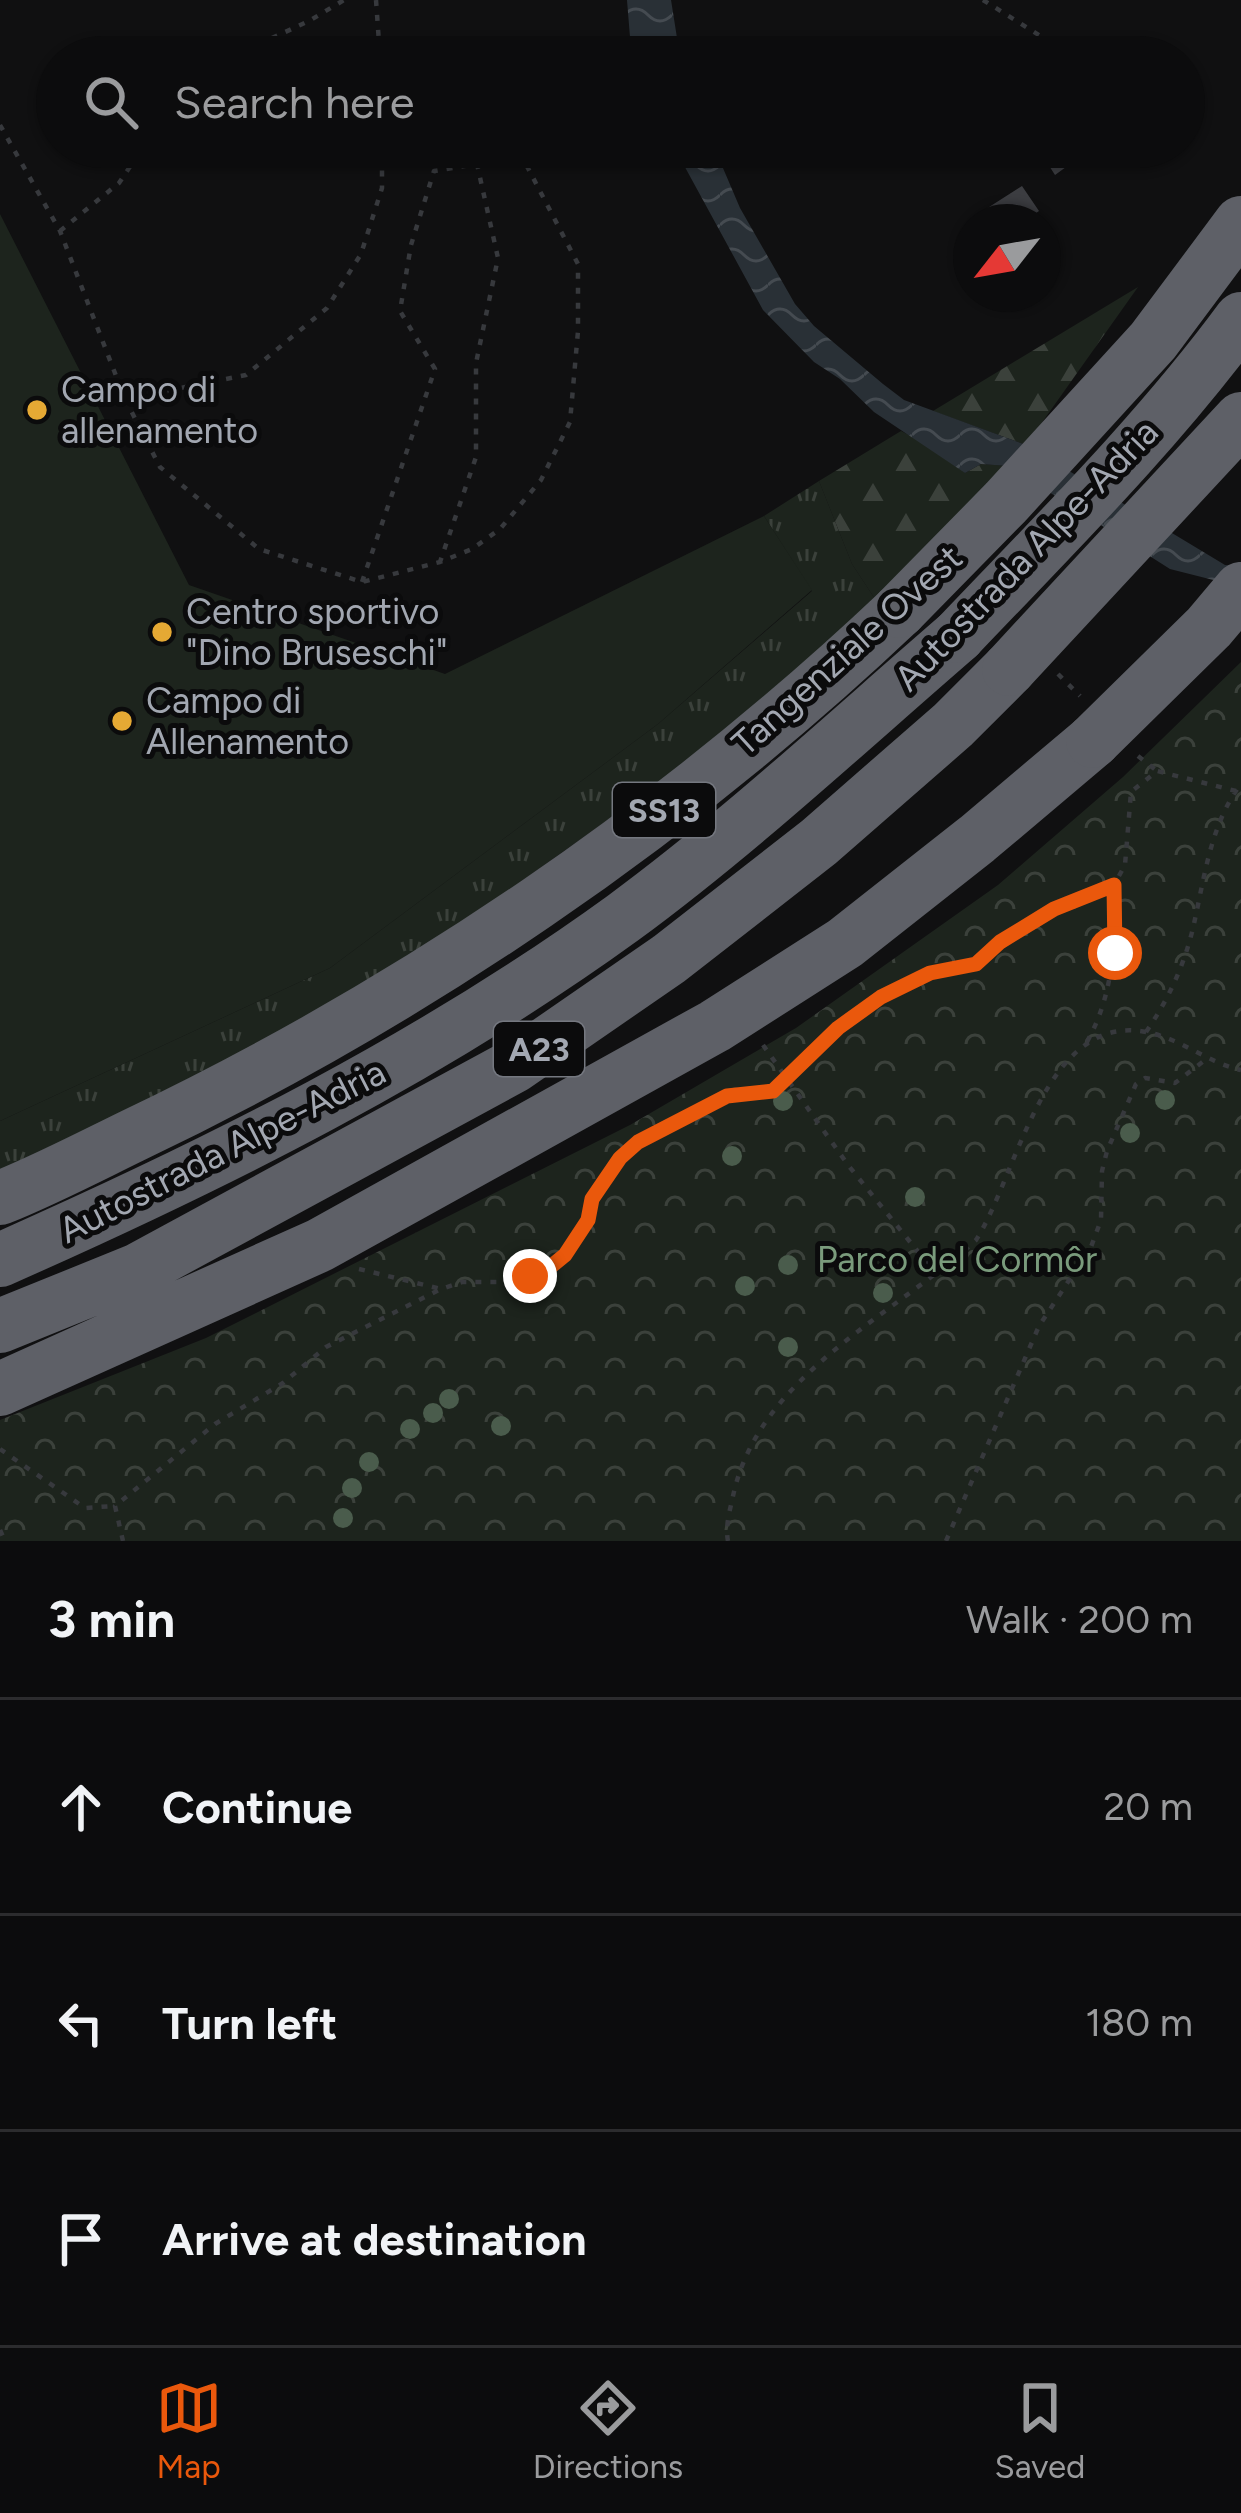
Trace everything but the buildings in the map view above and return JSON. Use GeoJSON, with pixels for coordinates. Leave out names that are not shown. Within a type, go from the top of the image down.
{"type":"FeatureCollection","features":[{"type":"Feature","properties":{"kind":"highway","name":"Tangenziale Ovest"},"geometry":{"type":"LineString","coordinates":[[0,1198],[244,1083],[413,987],[654,818],[838,668],[1006,502],[1153,341],[1241,223]]}},
{"type":"Feature","properties":{"kind":"highway","name":"Autostrada Alpe-Adria"},"geometry":{"type":"LineString","coordinates":[[0,1260],[179,1181],[327,1105],[622,918],[765,804],[958,636],[1136,445],[1241,319]]}},
{"type":"Feature","properties":{"kind":"highway","name":"Autostrada Alpe-Adria"},"geometry":{"type":"LineString","coordinates":[[0,1327],[138,1270],[514,1066],[669,959],[819,842],[953,725],[1241,418]]}},
{"type":"Feature","properties":{"kind":"highway"},"geometry":{"type":"LineString","coordinates":[[0,1389],[320,1245],[715,1026],[845,943],[1093,740],[1209,627],[1241,589]]}},
{"type":"Feature","properties":{"kind":"path"},"geometry":{"type":"LineString","coordinates":[[277,36],[344,0]]}},
{"type":"Feature","properties":{"kind":"path"},"geometry":{"type":"LineString","coordinates":[[376,0],[379,36]]}},
{"type":"Feature","properties":{"kind":"path"},"geometry":{"type":"LineString","coordinates":[[982,0],[1040,36]]}},
{"type":"Feature","properties":{"kind":"path"},"geometry":{"type":"LineString","coordinates":[[0,125],[60,231],[125,399],[160,466],[260,549],[362,582],[440,562],[472,549],[500,529],[541,480],[570,422],[578,264],[528,168]]}},
{"type":"Feature","properties":{"kind":"path"},"geometry":{"type":"LineString","coordinates":[[60,231],[119,183],[129,168]]}},
{"type":"Feature","properties":{"kind":"path"},"geometry":{"type":"LineString","coordinates":[[125,399],[246,375],[328,308],[361,254],[382,188],[382,168]]}},
{"type":"Feature","properties":{"kind":"path"},"geometry":{"type":"LineString","coordinates":[[362,582],[435,369],[400,311],[411,245],[434,171],[452,168]]}},
{"type":"Feature","properties":{"kind":"path"},"geometry":{"type":"LineString","coordinates":[[440,562],[476,458],[476,363],[498,258],[478,168]]}},
{"type":"Feature","properties":{"kind":"path"},"geometry":{"type":"LineString","coordinates":[[728,1541],[739,1472],[762,1424],[790,1390],[976,1240],[993,1214],[1048,1085],[1087,1043],[1100,1018],[1115,953],[1114,885],[1125,865],[1131,792],[1157,771],[1236,791]]}},
{"type":"Feature","properties":{"kind":"path"},"geometry":{"type":"LineString","coordinates":[[1146,1032],[1176,980],[1204,870],[1241,784]]}},
{"type":"Feature","properties":{"kind":"path"},"geometry":{"type":"LineString","coordinates":[[0,1449],[85,1508],[115,1506],[215,1424],[283,1382],[326,1347],[440,1289],[461,1282],[506,1282],[549,1268],[565,1255],[579,1235],[592,1199],[620,1158],[638,1142],[727,1096],[773,1091],[838,1028],[881,997],[930,973],[976,964],[1000,942],[1054,909],[1114,885]]}},
{"type":"Feature","properties":{"kind":"path"},"geometry":{"type":"LineString","coordinates":[[1087,1043],[1124,1029],[1146,1032],[1241,1070]]}},
{"type":"Feature","properties":{"kind":"path"},"geometry":{"type":"LineString","coordinates":[[757,1035],[786,1082],[936,1274]]}},
{"type":"Feature","properties":{"kind":"path"},"geometry":{"type":"LineString","coordinates":[[946,1541],[1039,1326],[1091,1246],[1101,1220],[1107,1151],[1136,1084],[1145,1078],[1175,1083],[1209,1057]]}},
{"type":"Feature","properties":{"kind":"path"},"geometry":{"type":"LineString","coordinates":[[356,1268],[440,1289]]}},
{"type":"Feature","properties":{"kind":"path"},"geometry":{"type":"LineString","coordinates":[[115,1506],[123,1541]]}},
{"type":"Feature","properties":{"kind":"path"},"geometry":{"type":"LineString","coordinates":[[0,1530],[5,1541]]}},
{"type":"Feature","properties":{"kind":"green space","name":"Centro sportivo \"Dino Bruseschi\""},"geometry":{"type":"Polygon","coordinates":[[[0,214],[189,585],[445,674],[764,516],[812,590],[658,724],[330,968],[0,1121],[0,214]]]}},
{"type":"Feature","properties":{"kind":"green space"},"geometry":{"type":"Polygon","coordinates":[[[1138,287],[1026,445],[933,411],[1138,287]]]}},
{"type":"Feature","properties":{"kind":"green space"},"geometry":{"type":"Polygon","coordinates":[[[901,431],[965,473],[981,464],[1008,466],[875,599],[852,564],[819,481],[901,431]]]}},
{"type":"Feature","properties":{"kind":"green space"},"geometry":{"type":"Polygon","coordinates":[[[819,481],[852,564],[875,599],[723,738],[336,1013],[0,1170],[0,1121],[330,968],[658,724],[812,591],[764,516],[819,481]]]}},
{"type":"Feature","properties":{"kind":"green space","name":"Parco del Cormôr"},"geometry":{"type":"Polygon","coordinates":[[[1241,662],[1241,1541],[0,1541],[0,1420],[206,1338],[630,1125],[796,1028],[998,885],[1123,777],[1241,662]]]}},
{"type":"Feature","properties":{"kind":"water"},"geometry":{"type":"Polygon","coordinates":[[[627,0],[671,0],[677,36],[630,36],[627,0]]]}},
{"type":"Feature","properties":{"kind":"water"},"geometry":{"type":"Polygon","coordinates":[[[685,168],[723,168],[740,208],[795,304],[814,326],[904,400],[1026,445],[1225,565],[1241,566],[1241,587],[1170,569],[1008,466],[981,464],[965,473],[874,412],[814,362],[763,310],[685,168]]]}},
{"type":"Feature","properties":{"kind":"place","name":"Campo di allenamento"},"geometry":{"type":"Point","coordinates":[37,410]}},
{"type":"Feature","properties":{"kind":"place","name":"Centro sportivo \"Dino Bruseschi\""},"geometry":{"type":"Point","coordinates":[162,632]}},
{"type":"Feature","properties":{"kind":"place","name":"Campo di Allenamento"},"geometry":{"type":"Point","coordinates":[122,721]}},
{"type":"Feature","properties":{"kind":"route"},"geometry":{"type":"LineString","coordinates":[[530,1276],[565,1255],[588,1220],[592,1199],[620,1158],[638,1142],[727,1096],[773,1091],[838,1028],[881,997],[930,973],[976,964],[1000,942],[1054,909],[1114,885],[1115,953]]}}]}
